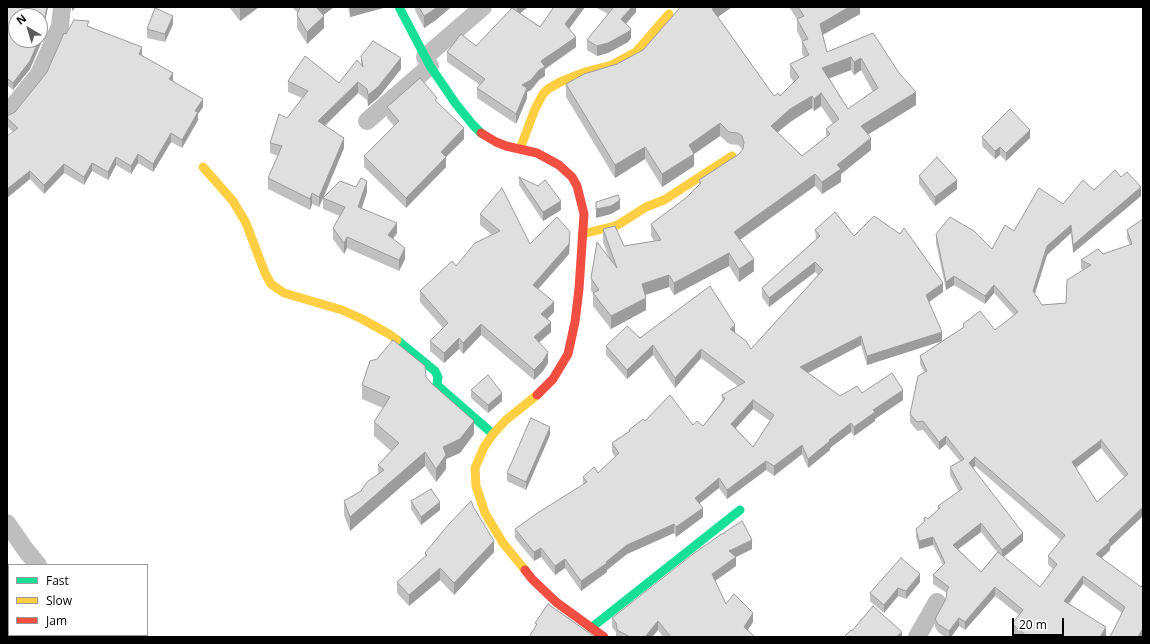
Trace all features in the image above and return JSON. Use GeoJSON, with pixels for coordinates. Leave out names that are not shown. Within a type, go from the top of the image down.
{"type":"FeatureCollection","features":[{"type":"Feature","properties":{"kind":"street"},"geometry":{"type":"LineString","coordinates":[[7,114],[39,74],[60,26],[62,7]]}},
{"type":"Feature","properties":{"kind":"street"},"geometry":{"type":"LineString","coordinates":[[399,7],[428,61],[456,104],[473,125],[485,136],[496,142],[506,146],[537,153],[549,159],[559,165],[572,177],[577,186],[584,214],[579,289],[575,322],[568,354],[553,379],[535,398],[506,420],[493,434],[484,447],[475,468],[476,486],[485,513],[503,543],[532,579],[556,602],[604,637]]}},
{"type":"Feature","properties":{"kind":"street"},"geometry":{"type":"LineString","coordinates":[[367,121],[483,7]]}},
{"type":"Feature","properties":{"kind":"street"},"geometry":{"type":"LineString","coordinates":[[520,149],[536,108],[543,94],[548,89],[560,82],[585,72],[612,65],[636,52],[669,14]]}},
{"type":"Feature","properties":{"kind":"street"},"geometry":{"type":"LineString","coordinates":[[582,234],[615,226],[621,223],[646,207],[664,200],[732,156]]}},
{"type":"Feature","properties":{"kind":"street"},"geometry":{"type":"LineString","coordinates":[[203,167],[233,201],[239,211],[246,223],[267,278],[276,289],[284,293],[342,310],[389,334],[435,371],[438,377],[437,384],[493,434]]}},
{"type":"Feature","properties":{"kind":"street"},"geometry":{"type":"LineString","coordinates":[[592,628],[740,510]]}},
{"type":"Feature","properties":{"kind":"street"},"geometry":{"type":"LineString","coordinates":[[7,524],[25,550],[37,564]]}},
{"type":"Feature","properties":{"kind":"street"},"geometry":{"type":"LineString","coordinates":[[917,637],[937,602]]}},
{"type":"Feature","properties":{"kind":"building"},"geometry":{"type":"Polygon","coordinates":[[[7,7],[47,7],[8,8],[8,48],[36,48],[30,61],[13,83],[7,79],[7,7]]]}},
{"type":"Feature","properties":{"kind":"building"},"geometry":{"type":"Polygon","coordinates":[[[300,7],[318,7],[317,8],[324,16],[307,32],[297,15],[300,7]]]}},
{"type":"Feature","properties":{"kind":"building"},"geometry":{"type":"Polygon","coordinates":[[[419,7],[438,7],[424,16],[419,7]]]}},
{"type":"Feature","properties":{"kind":"building"},"geometry":{"type":"Polygon","coordinates":[[[554,7],[578,7],[565,24],[576,37],[541,61],[545,67],[539,70],[531,80],[522,85],[527,88],[516,114],[477,88],[485,79],[447,52],[461,34],[476,46],[512,8],[540,27],[554,7]]]}},
{"type":"Feature","properties":{"kind":"building"},"geometry":{"type":"Polygon","coordinates":[[[612,7],[632,7],[621,19],[631,29],[608,43],[597,46],[587,40],[613,8],[612,7]]]}},
{"type":"Feature","properties":{"kind":"building"},"geometry":{"type":"Polygon","coordinates":[[[680,7],[715,7],[712,9],[774,96],[778,93],[780,96],[799,77],[790,64],[809,55],[802,41],[808,39],[797,19],[804,16],[798,7],[849,7],[820,24],[827,52],[873,33],[899,73],[916,92],[861,126],[871,138],[837,165],[841,169],[822,182],[815,174],[734,232],[754,259],[739,269],[729,253],[674,283],[669,275],[642,284],[646,298],[611,316],[593,293],[599,290],[591,278],[597,242],[617,268],[603,229],[615,226],[624,246],[661,240],[651,224],[686,198],[701,183],[699,180],[739,154],[743,149],[744,142],[742,136],[738,133],[729,132],[720,123],[689,145],[694,154],[662,174],[645,147],[615,165],[566,84],[584,74],[617,64],[643,50],[680,7]],[[851,57],[822,68],[848,109],[878,88],[861,58],[854,62],[851,57]],[[821,93],[814,99],[812,96],[790,109],[771,126],[802,156],[830,134],[826,129],[839,119],[821,93]]]}},
{"type":"Feature","properties":{"kind":"building"},"geometry":{"type":"Polygon","coordinates":[[[155,8],[173,16],[165,34],[147,29],[155,8]]]}},
{"type":"Feature","properties":{"kind":"building"},"geometry":{"type":"Polygon","coordinates":[[[74,20],[89,21],[87,26],[142,47],[139,54],[173,73],[169,79],[203,99],[195,111],[198,112],[182,140],[171,133],[153,164],[138,154],[131,166],[116,157],[108,172],[92,163],[84,177],[64,164],[44,185],[30,171],[7,189],[7,136],[18,128],[7,118],[7,116],[15,112],[47,72],[64,33],[66,34],[74,20]]]}},
{"type":"Feature","properties":{"kind":"building"},"geometry":{"type":"Polygon","coordinates":[[[373,41],[401,58],[378,87],[368,95],[367,89],[358,82],[318,121],[344,138],[319,197],[312,193],[310,199],[268,178],[282,146],[270,143],[279,114],[287,118],[308,91],[288,81],[305,56],[339,83],[357,60],[363,67],[361,56],[373,41]]]}},
{"type":"Feature","properties":{"kind":"building"},"geometry":{"type":"Polygon","coordinates":[[[420,78],[437,98],[435,100],[464,128],[441,152],[446,157],[406,198],[364,156],[399,121],[387,107],[420,78]]]}},
{"type":"Feature","properties":{"kind":"building"},"geometry":{"type":"Polygon","coordinates":[[[1010,109],[1030,130],[1006,153],[1000,147],[995,151],[982,137],[1010,109]]]}},
{"type":"Feature","properties":{"kind":"building"},"geometry":{"type":"Polygon","coordinates":[[[937,157],[957,180],[935,197],[919,176],[937,157]]]}},
{"type":"Feature","properties":{"kind":"building"},"geometry":{"type":"Polygon","coordinates":[[[1115,170],[1121,177],[1127,172],[1141,187],[1073,245],[1071,225],[1047,246],[1033,291],[1042,305],[1066,303],[1067,280],[1091,265],[1081,260],[1098,249],[1103,254],[1132,244],[1127,230],[1143,219],[1143,507],[1109,540],[1110,542],[1096,554],[1141,587],[1143,584],[1143,628],[1138,637],[1110,637],[1125,607],[1083,576],[1064,601],[1106,627],[1100,637],[1027,637],[1012,624],[1023,610],[995,587],[965,622],[959,618],[949,631],[938,624],[935,619],[946,599],[947,590],[949,587],[933,575],[945,563],[933,537],[919,541],[916,529],[925,521],[924,518],[926,517],[928,519],[940,508],[938,506],[962,489],[950,467],[964,459],[946,436],[939,442],[923,421],[917,422],[910,414],[918,376],[927,371],[920,356],[964,327],[963,324],[980,311],[995,330],[1018,312],[994,285],[985,296],[954,276],[946,282],[936,234],[950,217],[974,231],[992,249],[1005,225],[1014,231],[1039,188],[1063,204],[1083,180],[1094,190],[1115,170]],[[1101,440],[1072,462],[1097,502],[1128,474],[1101,440]],[[975,457],[969,463],[1023,533],[1002,550],[981,523],[953,545],[981,572],[998,552],[1040,587],[1057,564],[1048,556],[1065,535],[975,457]]]}},
{"type":"Feature","properties":{"kind":"building"},"geometry":{"type":"Polygon","coordinates":[[[519,177],[538,186],[545,180],[561,201],[543,212],[519,177]]]}},
{"type":"Feature","properties":{"kind":"building"},"geometry":{"type":"Polygon","coordinates":[[[361,178],[367,181],[358,207],[397,223],[388,235],[405,248],[399,260],[347,237],[344,243],[333,228],[345,207],[323,198],[340,181],[356,187],[361,178]]]}},
{"type":"Feature","properties":{"kind":"building"},"geometry":{"type":"Polygon","coordinates":[[[502,188],[530,244],[557,217],[570,232],[569,244],[533,285],[554,302],[541,314],[551,322],[534,337],[548,352],[543,361],[534,370],[481,324],[463,343],[459,338],[444,353],[430,341],[448,323],[420,291],[452,261],[456,266],[475,243],[500,231],[480,214],[502,188]]]}},
{"type":"Feature","properties":{"kind":"building"},"geometry":{"type":"Polygon","coordinates":[[[618,195],[620,200],[611,206],[596,209],[596,202],[618,195]]]}},
{"type":"Feature","properties":{"kind":"building"},"geometry":{"type":"Polygon","coordinates":[[[835,212],[854,236],[874,216],[900,234],[904,228],[943,283],[926,295],[942,332],[867,356],[861,336],[800,367],[840,396],[857,386],[862,393],[892,373],[903,390],[873,410],[875,412],[854,427],[851,423],[808,459],[802,445],[774,466],[766,461],[727,490],[719,478],[695,498],[703,508],[676,527],[674,524],[627,545],[606,562],[607,563],[581,581],[565,559],[555,566],[541,548],[534,552],[515,529],[587,482],[583,477],[594,467],[598,473],[619,453],[612,443],[630,431],[629,430],[643,419],[645,421],[670,395],[693,425],[697,421],[703,426],[725,399],[722,395],[745,382],[701,349],[675,378],[653,345],[627,370],[606,346],[627,326],[640,338],[710,286],[735,325],[730,329],[746,341],[751,349],[823,270],[815,262],[769,298],[762,288],[820,236],[815,230],[835,212]],[[753,400],[731,424],[753,447],[774,415],[753,400]]]}},
{"type":"Feature","properties":{"kind":"building"},"geometry":{"type":"Polygon","coordinates":[[[393,340],[425,366],[426,377],[431,383],[474,421],[460,439],[443,447],[446,455],[436,469],[425,452],[350,517],[344,501],[361,491],[367,482],[384,470],[378,465],[399,443],[374,422],[390,397],[362,385],[370,361],[377,359],[393,340]]]}},
{"type":"Feature","properties":{"kind":"building"},"geometry":{"type":"Polygon","coordinates":[[[488,375],[502,393],[488,405],[471,390],[488,375]]]}},
{"type":"Feature","properties":{"kind":"building"},"geometry":{"type":"Polygon","coordinates":[[[531,418],[550,427],[526,482],[507,473],[531,418]]]}},
{"type":"Feature","properties":{"kind":"building"},"geometry":{"type":"Polygon","coordinates":[[[431,489],[440,502],[421,517],[411,501],[431,489]]]}},
{"type":"Feature","properties":{"kind":"building"},"geometry":{"type":"Polygon","coordinates":[[[471,501],[494,541],[454,583],[440,568],[409,595],[397,582],[427,555],[425,553],[449,524],[471,501]]]}},
{"type":"Feature","properties":{"kind":"building"},"geometry":{"type":"Polygon","coordinates":[[[742,521],[752,540],[729,551],[736,557],[712,574],[726,604],[734,594],[753,613],[744,627],[755,637],[671,637],[658,621],[645,637],[630,637],[617,630],[616,623],[612,618],[693,554],[742,521]]]}},
{"type":"Feature","properties":{"kind":"building"},"geometry":{"type":"Polygon","coordinates":[[[901,558],[920,574],[906,591],[898,588],[884,605],[870,593],[901,558]]]}},
{"type":"Feature","properties":{"kind":"building"},"geometry":{"type":"Polygon","coordinates":[[[548,604],[595,637],[529,637],[537,624],[535,623],[548,604]]]}},
{"type":"Feature","properties":{"kind":"building"},"geometry":{"type":"Polygon","coordinates":[[[873,606],[902,632],[896,637],[844,637],[851,630],[852,631],[873,606]]]}},
{"type":"Feature","properties":{"kind":"traffic: fast"},"geometry":{"type":"LineString","coordinates":[[399,7],[430,66],[456,104],[481,133]]}},
{"type":"Feature","properties":{"kind":"traffic: fast"},"geometry":{"type":"LineString","coordinates":[[397,340],[435,371],[438,377],[437,384],[439,387],[493,434]]}},
{"type":"Feature","properties":{"kind":"traffic: fast"},"geometry":{"type":"LineString","coordinates":[[591,628],[740,510]]}},
{"type":"Feature","properties":{"kind":"traffic: slow"},"geometry":{"type":"LineString","coordinates":[[520,149],[535,109],[543,94],[548,89],[560,82],[585,72],[612,65],[636,52],[669,14]]}},
{"type":"Feature","properties":{"kind":"traffic: slow"},"geometry":{"type":"LineString","coordinates":[[582,234],[615,226],[621,223],[646,207],[664,200],[732,156]]}},
{"type":"Feature","properties":{"kind":"traffic: slow"},"geometry":{"type":"LineString","coordinates":[[203,167],[233,201],[246,223],[265,273],[271,284],[284,293],[342,310],[362,319],[397,340]]}},
{"type":"Feature","properties":{"kind":"traffic: slow"},"geometry":{"type":"LineString","coordinates":[[525,570],[503,543],[485,513],[476,486],[475,468],[484,447],[493,434],[506,420],[537,395]]}},
{"type":"Feature","properties":{"kind":"traffic: jam"},"geometry":{"type":"LineString","coordinates":[[481,133],[506,146],[537,153],[559,165],[572,177],[577,186],[584,214],[579,289],[575,322],[568,354],[553,379],[537,395]]}},
{"type":"Feature","properties":{"kind":"traffic: jam"},"geometry":{"type":"LineString","coordinates":[[525,570],[532,579],[556,602],[604,637]]}}]}
